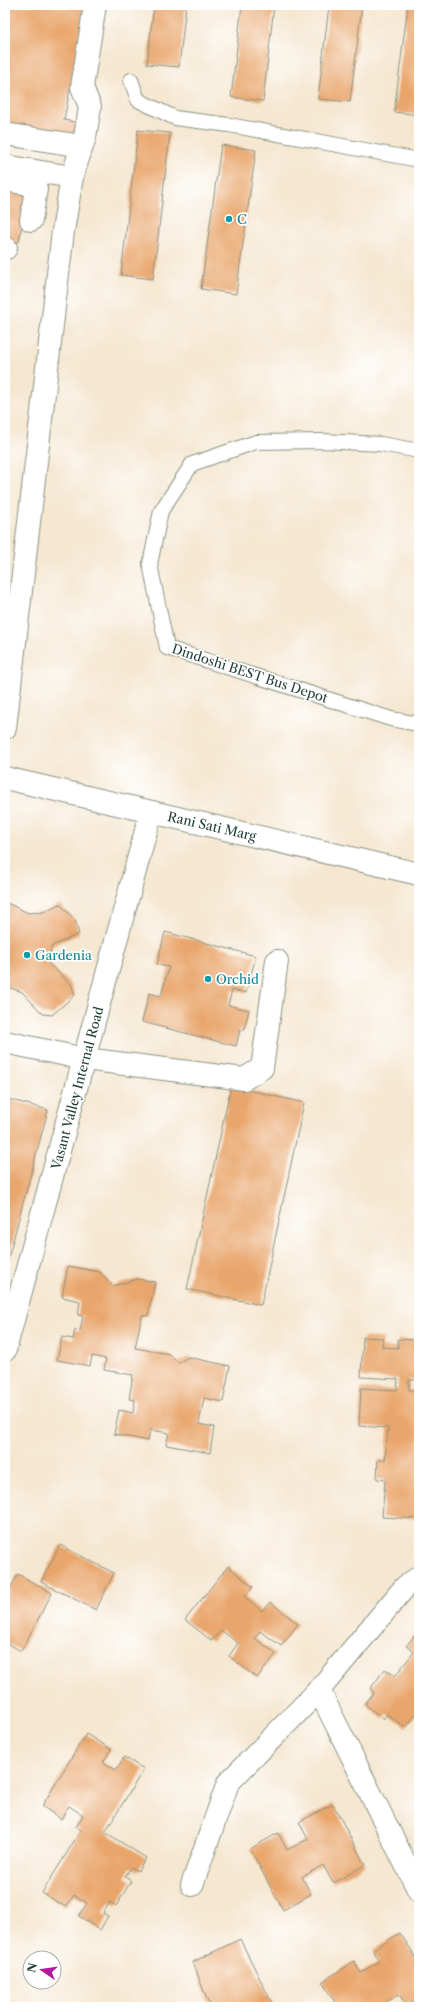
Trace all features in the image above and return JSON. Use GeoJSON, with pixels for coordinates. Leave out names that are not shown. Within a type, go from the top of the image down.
{"type":"FeatureCollection","features":[{"type":"Feature","properties":{"kind":"street"},"geometry":{"type":"LineString","coordinates":[[5,728],[63,231],[72,177],[82,146],[90,107],[82,87],[94,5]]}},
{"type":"Feature","properties":{"kind":"street"},"geometry":{"type":"LineString","coordinates":[[5,134],[82,146]]}},
{"type":"Feature","properties":{"kind":"street"},"geometry":{"type":"LineString","coordinates":[[5,166],[72,177]]}},
{"type":"Feature","properties":{"kind":"street"},"geometry":{"type":"LineString","coordinates":[[5,180],[28,184],[36,189],[31,220]]}},
{"type":"Feature","properties":{"kind":"street","name":"Rani Sati Marg"},"geometry":{"type":"LineString","coordinates":[[5,778],[149,820],[419,874]]}},
{"type":"Feature","properties":{"kind":"street","name":"Vasant Valley Internal Road"},"geometry":{"type":"LineString","coordinates":[[5,1350],[149,820]]}},
{"type":"Feature","properties":{"kind":"street"},"geometry":{"type":"LineString","coordinates":[[5,1042],[85,1059],[244,1079],[262,1068],[277,961]]}},
{"type":"Feature","properties":{"kind":"street"},"geometry":{"type":"LineString","coordinates":[[192,1885],[228,1783],[320,1690],[405,1587],[419,1577]]}},
{"type":"Feature","properties":{"kind":"street"},"geometry":{"type":"LineString","coordinates":[[320,1690],[419,1891]]}},
{"type":"Feature","properties":{"kind":"lane"},"geometry":{"type":"LineString","coordinates":[[130,80],[138,100],[175,118],[229,125],[419,160]]}},
{"type":"Feature","properties":{"kind":"lane","name":"Dindoshi BEST Bus Depot"},"geometry":{"type":"LineString","coordinates":[[419,451],[381,444],[323,441],[256,442],[192,464],[161,511],[150,564],[167,648],[391,719],[419,724]]}},
{"type":"Feature","properties":{"kind":"building"},"geometry":{"type":"Polygon","coordinates":[[[7,5],[86,5],[64,120],[79,123],[76,141],[5,130],[5,106],[10,76],[5,75],[5,16],[7,5]]]}},
{"type":"Feature","properties":{"kind":"building"},"geometry":{"type":"Polygon","coordinates":[[[154,5],[186,5],[179,67],[147,64],[154,5]]]}},
{"type":"Feature","properties":{"kind":"building"},"geometry":{"type":"Polygon","coordinates":[[[242,5],[274,5],[263,101],[231,97],[242,5]]]}},
{"type":"Feature","properties":{"kind":"building"},"geometry":{"type":"Polygon","coordinates":[[[329,5],[362,5],[350,102],[318,99],[329,5]]]}},
{"type":"Feature","properties":{"kind":"building"},"geometry":{"type":"Polygon","coordinates":[[[408,5],[419,5],[419,115],[394,112],[408,5]]]}},
{"type":"Feature","properties":{"kind":"building"},"geometry":{"type":"Polygon","coordinates":[[[138,130],[170,133],[153,279],[121,275],[138,130]]]}},
{"type":"Feature","properties":{"kind":"building","name":"C"},"geometry":{"type":"Polygon","coordinates":[[[221,145],[256,150],[236,294],[201,289],[221,145]]]}},
{"type":"Feature","properties":{"kind":"building"},"geometry":{"type":"Polygon","coordinates":[[[5,185],[28,188],[19,242],[5,240],[5,185]]]}},
{"type":"Feature","properties":{"kind":"building","name":"Gardenia"},"geometry":{"type":"Polygon","coordinates":[[[5,902],[28,913],[43,912],[60,904],[75,920],[79,934],[52,946],[48,963],[71,984],[75,995],[52,1015],[43,1014],[22,992],[5,986],[5,902]]]}},
{"type":"Feature","properties":{"kind":"building","name":"Orchid"},"geometry":{"type":"Polygon","coordinates":[[[165,932],[256,956],[246,993],[232,990],[228,1005],[249,1010],[244,1030],[240,1030],[236,1046],[142,1022],[149,993],[161,996],[169,967],[157,965],[165,932]]]}},
{"type":"Feature","properties":{"kind":"building"},"geometry":{"type":"Polygon","coordinates":[[[231,1086],[304,1103],[261,1305],[187,1289],[231,1086]]]}},
{"type":"Feature","properties":{"kind":"building"},"geometry":{"type":"Polygon","coordinates":[[[5,1098],[48,1110],[5,1270],[5,1098]]]}},
{"type":"Feature","properties":{"kind":"building"},"geometry":{"type":"Polygon","coordinates":[[[68,1266],[100,1272],[113,1286],[138,1279],[155,1282],[148,1316],[142,1315],[135,1348],[169,1354],[178,1363],[188,1357],[230,1366],[223,1402],[204,1398],[199,1424],[214,1427],[210,1453],[166,1445],[169,1433],[150,1430],[148,1441],[114,1434],[119,1410],[133,1413],[135,1400],[129,1399],[133,1375],[104,1370],[106,1359],[92,1356],[90,1366],[57,1360],[62,1337],[73,1339],[75,1330],[80,1331],[83,1316],[78,1315],[80,1301],[62,1297],[68,1266]]]}},
{"type":"Feature","properties":{"kind":"building"},"geometry":{"type":"Polygon","coordinates":[[[363,1337],[383,1338],[382,1347],[398,1348],[398,1339],[419,1340],[419,1380],[409,1380],[409,1390],[419,1390],[419,1519],[382,1517],[385,1480],[377,1479],[378,1460],[385,1460],[388,1428],[359,1426],[361,1388],[397,1390],[398,1379],[361,1377],[363,1337]]]}},
{"type":"Feature","properties":{"kind":"building"},"geometry":{"type":"Polygon","coordinates":[[[60,1545],[114,1573],[96,1610],[41,1582],[60,1545]]]}},
{"type":"Feature","properties":{"kind":"building"},"geometry":{"type":"Polygon","coordinates":[[[228,1566],[253,1587],[245,1597],[262,1611],[270,1602],[298,1624],[281,1646],[260,1631],[255,1638],[276,1654],[257,1678],[229,1656],[238,1643],[221,1630],[212,1641],[185,1620],[228,1566]]]}},
{"type":"Feature","properties":{"kind":"building"},"geometry":{"type":"Polygon","coordinates":[[[18,1574],[52,1593],[21,1651],[5,1642],[5,1598],[18,1574]]]}},
{"type":"Feature","properties":{"kind":"building"},"geometry":{"type":"Polygon","coordinates":[[[415,1635],[419,1638],[419,1710],[406,1728],[387,1714],[383,1719],[365,1704],[374,1692],[370,1689],[385,1669],[395,1676],[414,1652],[406,1646],[415,1635]]]}},
{"type":"Feature","properties":{"kind":"building"},"geometry":{"type":"Polygon","coordinates":[[[86,1734],[111,1749],[103,1762],[116,1770],[124,1757],[144,1769],[105,1832],[146,1858],[138,1871],[131,1867],[125,1877],[131,1881],[116,1906],[110,1902],[103,1913],[108,1916],[100,1930],[79,1916],[87,1903],[74,1895],[66,1907],[42,1893],[81,1830],[76,1827],[83,1815],[69,1806],[61,1819],[42,1806],[86,1734]]]}},
{"type":"Feature","properties":{"kind":"building"},"geometry":{"type":"Polygon","coordinates":[[[333,1804],[365,1865],[333,1883],[323,1865],[302,1877],[311,1894],[283,1910],[250,1849],[278,1833],[287,1850],[308,1839],[299,1822],[333,1804]]]}},
{"type":"Feature","properties":{"kind":"building"},"geometry":{"type":"Polygon","coordinates":[[[400,1933],[419,1962],[419,1998],[406,2006],[399,1994],[382,2005],[383,2007],[338,2007],[322,1982],[354,1961],[361,1973],[379,1961],[373,1950],[400,1933]]]}},
{"type":"Feature","properties":{"kind":"building"},"geometry":{"type":"Polygon","coordinates":[[[240,1939],[274,2007],[211,2007],[206,1997],[193,1962],[240,1939]]]}},
{"type":"Feature","properties":{"kind":"place","name":"C"},"geometry":{"type":"Point","coordinates":[229,219]}},
{"type":"Feature","properties":{"kind":"place","name":"Gardenia"},"geometry":{"type":"Point","coordinates":[27,955]}},
{"type":"Feature","properties":{"kind":"place","name":"Orchid"},"geometry":{"type":"Point","coordinates":[208,979]}}]}
